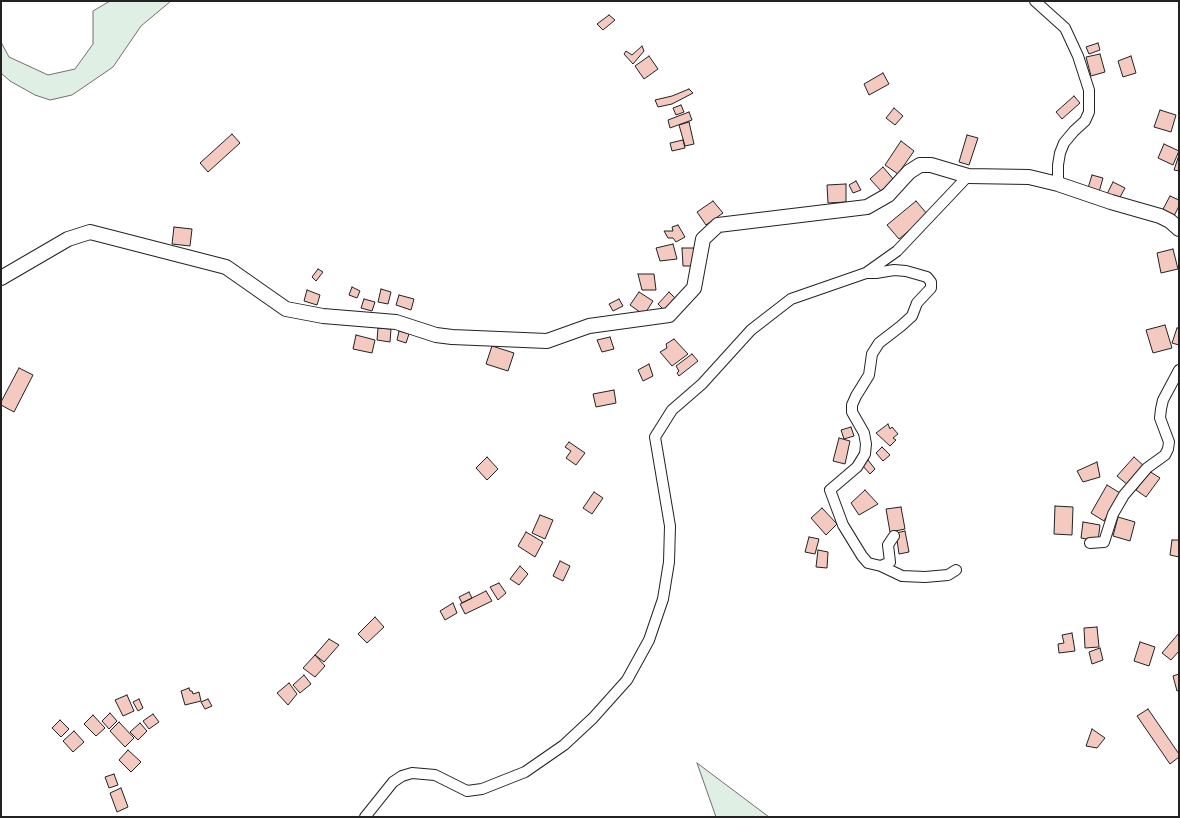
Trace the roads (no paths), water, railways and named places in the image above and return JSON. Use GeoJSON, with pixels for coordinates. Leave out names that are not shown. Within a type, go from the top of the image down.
{"type":"FeatureCollection","features":[{"type":"Feature","properties":{"kind":"main road"},"geometry":{"type":"LineString","coordinates":[[1,278],[68,239],[90,232],[226,267],[286,308],[323,316],[396,322],[436,335],[547,341],[589,326],[669,315],[694,288],[703,239],[718,225],[867,207],[888,195],[910,172],[920,165],[931,165],[968,176],[1029,177],[1058,184],[1111,202],[1160,216],[1170,221],[1179,229]]}},
{"type":"Feature","properties":{"kind":"street"},"geometry":{"type":"LineString","coordinates":[[1035,1],[1065,28],[1076,50],[1089,90],[1089,112],[1085,121],[1074,131],[1064,144],[1060,153],[1058,165],[1058,184]]}},
{"type":"Feature","properties":{"kind":"street"},"geometry":{"type":"LineString","coordinates":[[364,817],[393,782],[412,772],[435,775],[467,790],[482,789],[525,772],[564,744],[593,718],[627,680],[649,640],[663,599],[670,562],[670,526],[656,437],[672,410],[702,384],[751,330],[791,299],[866,273],[897,251],[968,176]]}},
{"type":"Feature","properties":{"kind":"street"},"geometry":{"type":"LineString","coordinates":[[866,273],[906,271],[927,277],[931,282],[931,288],[917,303],[912,316],[879,344],[872,354],[869,375],[852,404],[852,412],[864,433],[866,444],[865,454],[856,467],[830,490],[843,525],[868,563],[881,566],[902,576],[925,577],[948,575],[956,570]]}},
{"type":"Feature","properties":{"kind":"street"},"geometry":{"type":"LineString","coordinates":[[1090,543],[1104,542],[1113,514],[1124,495],[1147,468],[1165,455],[1169,442],[1160,418],[1162,400],[1179,370]]}},
{"type":"Feature","properties":{"kind":"street"},"geometry":{"type":"LineString","coordinates":[[881,566],[890,562],[888,545],[894,536]]}}]}
